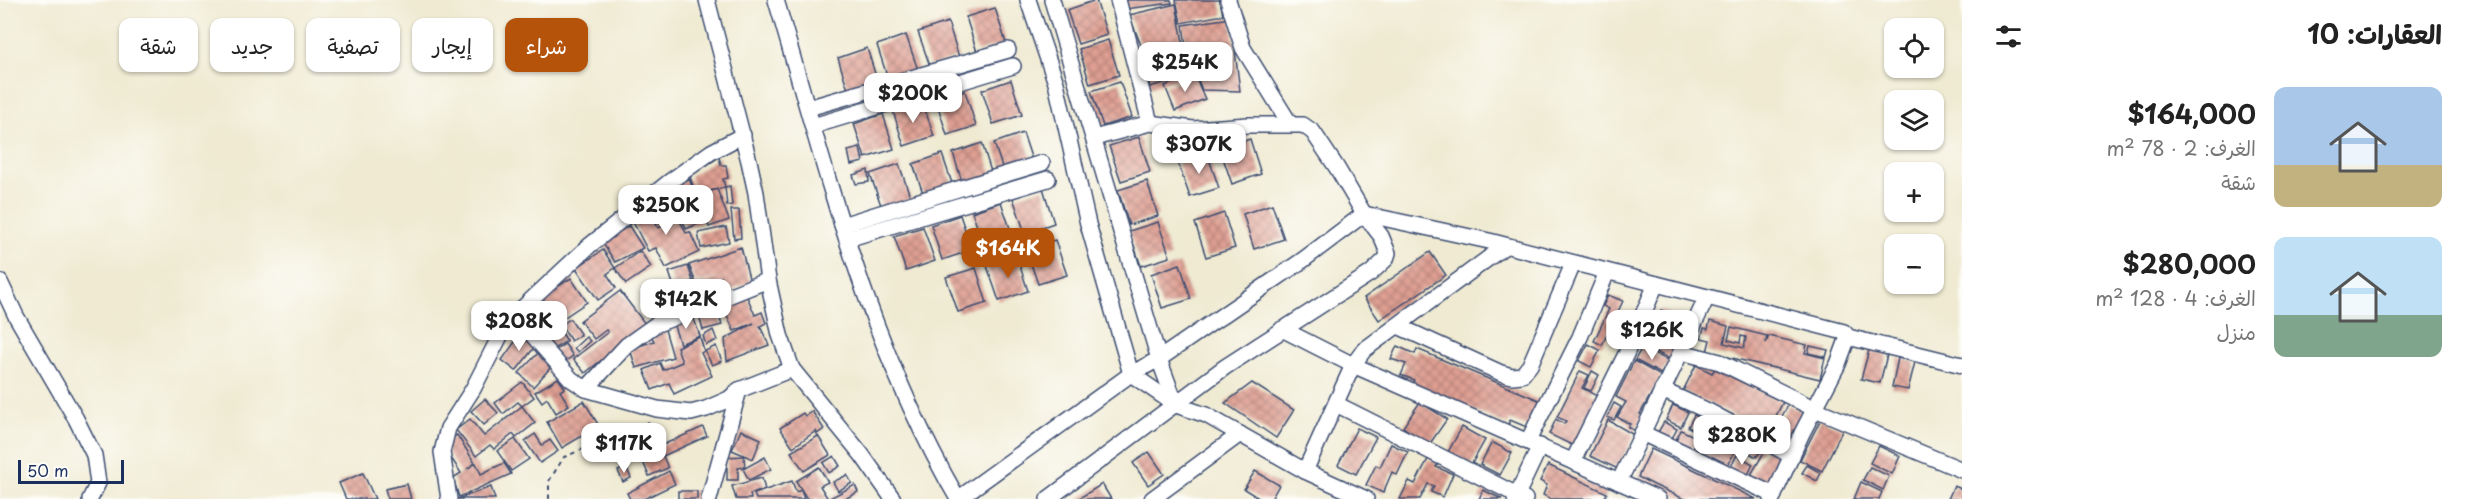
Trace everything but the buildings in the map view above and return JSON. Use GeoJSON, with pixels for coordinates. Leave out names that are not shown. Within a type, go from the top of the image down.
{"type":"FeatureCollection","features":[{"type":"Feature","properties":{"kind":"street"},"geometry":{"type":"LineString","coordinates":[[707,0],[743,135],[756,193],[768,280],[780,335],[792,369],[862,454],[893,499]]}},
{"type":"Feature","properties":{"kind":"street"},"geometry":{"type":"LineString","coordinates":[[776,0],[808,108],[823,169],[884,350],[938,464],[958,499],[1131,374],[1159,359],[1303,260],[1364,214],[1505,246],[1836,329],[1844,332],[1848,338],[1962,365]]}},
{"type":"Feature","properties":{"kind":"street"},"geometry":{"type":"LineString","coordinates":[[1028,0],[1056,83],[1088,224],[1131,374],[1176,405],[1206,415],[1305,471],[1366,499]]}},
{"type":"Feature","properties":{"kind":"street"},"geometry":{"type":"LineString","coordinates":[[1052,0],[1159,359],[1176,405]]}},
{"type":"Feature","properties":{"kind":"street"},"geometry":{"type":"LineString","coordinates":[[1118,0],[1150,123]]}},
{"type":"Feature","properties":{"kind":"street"},"geometry":{"type":"LineString","coordinates":[[1228,0],[1243,48],[1290,123]]}},
{"type":"Feature","properties":{"kind":"street"},"geometry":{"type":"LineString","coordinates":[[808,108],[1008,50]]}},
{"type":"Feature","properties":{"kind":"street"},"geometry":{"type":"LineString","coordinates":[[813,126],[937,91],[1013,66]]}},
{"type":"Feature","properties":{"kind":"street"},"geometry":{"type":"LineString","coordinates":[[931,72],[937,91]]}},
{"type":"Feature","properties":{"kind":"street"},"geometry":{"type":"LineString","coordinates":[[1048,499],[1225,367],[1371,273],[1386,259],[1388,253],[1381,236],[1364,214],[1337,168],[1313,132],[1304,125],[1290,123],[1193,129],[1150,123],[1094,138]]}},
{"type":"Feature","properties":{"kind":"street"},"geometry":{"type":"LineString","coordinates":[[449,499],[442,464],[442,443],[448,428],[473,389],[500,336],[515,315],[589,246],[669,182],[711,152],[743,135]]}},
{"type":"Feature","properties":{"kind":"street"},"geometry":{"type":"LineString","coordinates":[[844,232],[954,191],[1042,163]]}},
{"type":"Feature","properties":{"kind":"street"},"geometry":{"type":"LineString","coordinates":[[844,232],[959,207],[1048,179]]}},
{"type":"Feature","properties":{"kind":"street"},"geometry":{"type":"LineString","coordinates":[[954,191],[959,207]]}},
{"type":"Feature","properties":{"kind":"street"},"geometry":{"type":"LineString","coordinates":[[1305,471],[1353,365],[1364,350],[1505,246]]}},
{"type":"Feature","properties":{"kind":"street"},"geometry":{"type":"LineString","coordinates":[[1398,326],[1501,373],[1512,376],[1522,375],[1530,365],[1573,264]]}},
{"type":"Feature","properties":{"kind":"street"},"geometry":{"type":"LineString","coordinates":[[1336,404],[1519,498],[1534,443],[1607,272]]}},
{"type":"Feature","properties":{"kind":"street"},"geometry":{"type":"LineString","coordinates":[[586,389],[620,352],[655,325],[768,280]]}},
{"type":"Feature","properties":{"kind":"street"},"geometry":{"type":"LineString","coordinates":[[0,282],[16,316],[76,419],[94,455],[98,483],[90,499]]}},
{"type":"Feature","properties":{"kind":"street"},"geometry":{"type":"LineString","coordinates":[[1573,461],[1626,354],[1656,284]]}},
{"type":"Feature","properties":{"kind":"street"},"geometry":{"type":"LineString","coordinates":[[1619,482],[1707,297]]}},
{"type":"Feature","properties":{"kind":"street"},"geometry":{"type":"LineString","coordinates":[[515,315],[572,379],[586,389],[640,406],[676,412],[706,409],[729,399],[739,390],[792,369]]}},
{"type":"Feature","properties":{"kind":"street"},"geometry":{"type":"LineString","coordinates":[[1282,329],[1353,365],[1658,499]]}},
{"type":"Feature","properties":{"kind":"street"},"geometry":{"type":"LineString","coordinates":[[1642,433],[1773,497],[1838,364],[1848,338]]}},
{"type":"Feature","properties":{"kind":"street"},"geometry":{"type":"LineString","coordinates":[[1681,352],[1720,362],[1815,409],[1962,471]]}},
{"type":"Feature","properties":{"kind":"street"},"geometry":{"type":"LineString","coordinates":[[709,499],[739,390]]}},
{"type":"Feature","properties":{"kind":"street"},"geometry":{"type":"LineString","coordinates":[[1662,390],[1710,412],[1792,456]]}},
{"type":"Feature","properties":{"kind":"street"},"geometry":{"type":"LineString","coordinates":[[1152,499],[1240,434]]}},
{"type":"Feature","properties":{"kind":"path"},"geometry":{"type":"LineString","coordinates":[[549,499],[549,481],[564,457],[676,412]]}}]}
